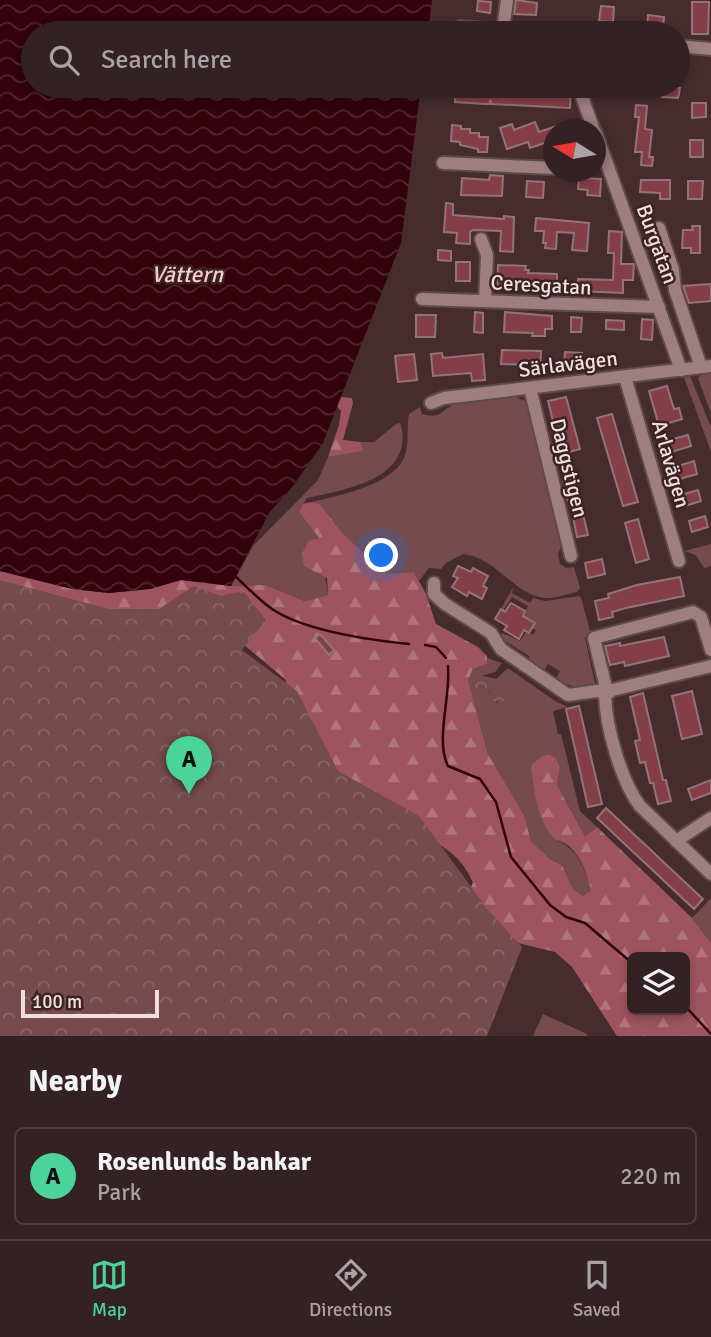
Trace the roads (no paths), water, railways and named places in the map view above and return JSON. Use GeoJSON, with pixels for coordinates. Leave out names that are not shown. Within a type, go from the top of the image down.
{"type":"FeatureCollection","features":[{"type":"Feature","properties":{"kind":"street"},"geometry":{"type":"LineString","coordinates":[[504,21],[507,0]]}},
{"type":"Feature","properties":{"kind":"street"},"geometry":{"type":"LineString","coordinates":[[690,47],[711,49]]}},
{"type":"Feature","properties":{"kind":"street","name":"Burgatan"},"geometry":{"type":"LineString","coordinates":[[583,98],[590,119]]}},
{"type":"Feature","properties":{"kind":"street","name":"Burgatan"},"geometry":{"type":"LineString","coordinates":[[606,162],[681,370]]}},
{"type":"Feature","properties":{"kind":"street"},"geometry":{"type":"LineString","coordinates":[[443,163],[543,167]]}},
{"type":"Feature","properties":{"kind":"street"},"geometry":{"type":"LineString","coordinates":[[659,228],[673,270],[675,290],[706,367]]}},
{"type":"Feature","properties":{"kind":"street"},"geometry":{"type":"LineString","coordinates":[[481,239],[487,255],[485,301]]}},
{"type":"Feature","properties":{"kind":"street","name":"Ceresgatan"},"geometry":{"type":"LineString","coordinates":[[422,299],[660,307]]}},
{"type":"Feature","properties":{"kind":"street","name":"Särlavägen"},"geometry":{"type":"LineString","coordinates":[[431,403],[444,398],[706,367]]}},
{"type":"Feature","properties":{"kind":"street","name":"Arlavägen"},"geometry":{"type":"LineString","coordinates":[[625,377],[679,561]]}},
{"type":"Feature","properties":{"kind":"street","name":"Daggstigen"},"geometry":{"type":"LineString","coordinates":[[530,388],[571,556]]}},
{"type":"Feature","properties":{"kind":"street"},"geometry":{"type":"LineString","coordinates":[[434,583],[435,594],[445,604],[491,633],[501,649],[568,695],[607,692],[711,666]]}},
{"type":"Feature","properties":{"kind":"street"},"geometry":{"type":"LineString","coordinates":[[711,650],[701,617],[693,612],[594,638],[625,783],[640,806],[711,874]]}},
{"type":"Feature","properties":{"kind":"street"},"geometry":{"type":"LineString","coordinates":[[676,841],[711,818]]}},
{"type":"Feature","properties":{"kind":"water","name":"Vättern"},"geometry":{"type":"Polygon","coordinates":[[[0,0],[432,0],[429,21],[21,21],[21,98],[419,98],[401,243],[323,443],[293,486],[269,513],[231,586],[181,580],[150,589],[109,593],[72,589],[0,571],[0,0]]]}},
{"type":"Feature","properties":{"kind":"waterway"},"geometry":{"type":"LineString","coordinates":[[235,576],[258,598],[286,617],[320,629],[409,644]]}},
{"type":"Feature","properties":{"kind":"waterway"},"geometry":{"type":"LineString","coordinates":[[425,645],[436,647],[446,658]]}},
{"type":"Feature","properties":{"kind":"waterway"},"geometry":{"type":"LineString","coordinates":[[448,666],[443,731],[444,755],[448,766],[480,779],[496,802],[511,857],[550,905],[566,917],[585,923],[627,959]]}},
{"type":"Feature","properties":{"kind":"waterway"},"geometry":{"type":"LineString","coordinates":[[690,1011],[711,1034]]}},
{"type":"Feature","properties":{"kind":"place","name":"Rosenlunds bankar"},"geometry":{"type":"Point","coordinates":[189,794]}}]}
